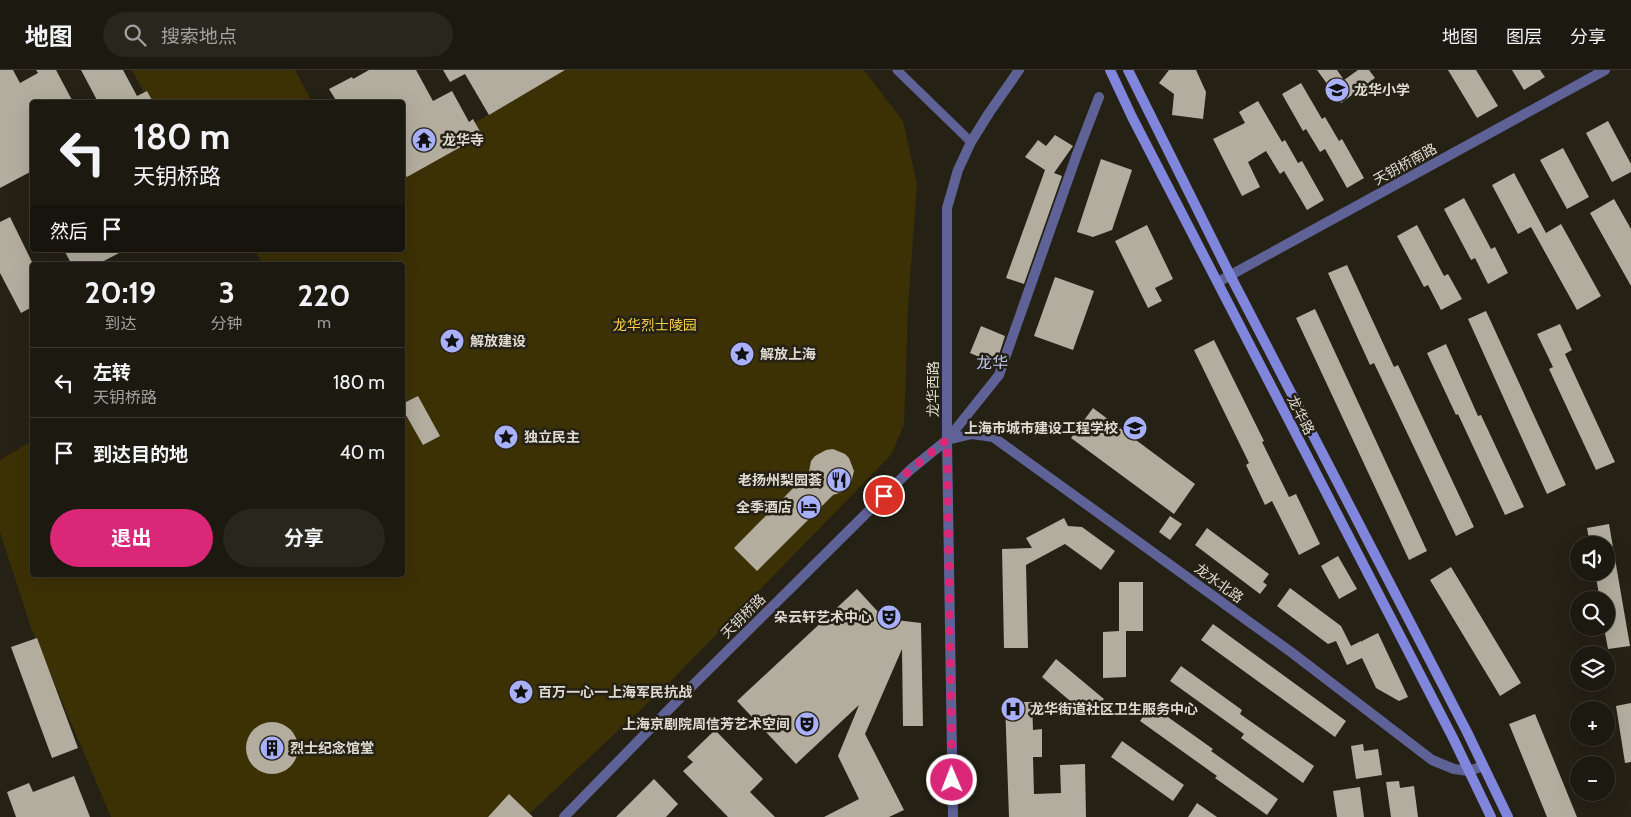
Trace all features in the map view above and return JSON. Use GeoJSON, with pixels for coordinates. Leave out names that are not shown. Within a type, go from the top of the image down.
{"type":"FeatureCollection","features":[{"type":"Feature","properties":{"kind":"main road","name":"龙华路"},"geometry":{"type":"LineString","coordinates":[[1110,70],[1132,117],[1469,772]]}},
{"type":"Feature","properties":{"kind":"main road","name":"龙华路"},"geometry":{"type":"LineString","coordinates":[[1128,70],[1230,276],[1483,766]]}},
{"type":"Feature","properties":{"kind":"main road"},"geometry":{"type":"LineString","coordinates":[[1483,766],[1508,817]]}},
{"type":"Feature","properties":{"kind":"main road"},"geometry":{"type":"LineString","coordinates":[[1469,772],[1490,817]]}},
{"type":"Feature","properties":{"kind":"street"},"geometry":{"type":"LineString","coordinates":[[897,70],[971,142]]}},
{"type":"Feature","properties":{"kind":"street","name":"龙华西路"},"geometry":{"type":"LineString","coordinates":[[953,817],[947,440],[946,221],[950,194],[958,170],[971,142],[1019,70]]}},
{"type":"Feature","properties":{"kind":"street","name":"天钥桥南路"},"geometry":{"type":"LineString","coordinates":[[1218,282],[1605,70]]}},
{"type":"Feature","properties":{"kind":"street"},"geometry":{"type":"LineString","coordinates":[[947,440],[999,375],[1099,97]]}},
{"type":"Feature","properties":{"kind":"street","name":"龙水北路"},"geometry":{"type":"LineString","coordinates":[[947,440],[972,434],[993,437],[1291,652],[1432,760],[1469,772]]}},
{"type":"Feature","properties":{"kind":"street","name":"天钥桥路"},"geometry":{"type":"LineString","coordinates":[[564,817],[686,692],[903,476],[947,440]]}},
{"type":"Feature","properties":{"kind":"street"},"geometry":{"type":"LineString","coordinates":[[1469,772],[1483,766]]}},
{"type":"Feature","properties":{"kind":"green space"},"geometry":{"type":"Polygon","coordinates":[[[132,70],[295,70],[311,100],[148,100],[132,70]]]}},
{"type":"Feature","properties":{"kind":"green space","name":"龙华烈士陵园"},"geometry":{"type":"Polygon","coordinates":[[[564,70],[864,70],[903,121],[917,184],[908,307],[904,425],[891,455],[669,683],[526,817],[111,817],[31,628],[0,532],[0,460],[30,442],[30,577],[405,577],[405,262],[261,262],[256,252],[405,252],[405,164],[564,70]]]}},
{"type":"Feature","properties":{"kind":"building"},"geometry":{"type":"Polygon","coordinates":[[[0,70],[13,70],[20,83],[38,73],[36,70],[56,70],[72,100],[30,100],[30,172],[0,188],[0,70]]]}},
{"type":"Feature","properties":{"kind":"building"},"geometry":{"type":"Polygon","coordinates":[[[81,70],[123,70],[137,96],[147,91],[152,100],[97,100],[81,70]]]}},
{"type":"Feature","properties":{"kind":"building"},"geometry":{"type":"Polygon","coordinates":[[[369,70],[416,70],[433,101],[452,91],[469,122],[473,119],[482,135],[407,177],[405,173],[405,100],[336,100],[329,89],[352,77],[353,79],[369,70]]]}},
{"type":"Feature","properties":{"kind":"building"},"geometry":{"type":"Polygon","coordinates":[[[443,70],[565,70],[489,115],[465,74],[450,82],[443,70]]]}},
{"type":"Feature","properties":{"kind":"building"},"geometry":{"type":"Polygon","coordinates":[[[1169,70],[1196,70],[1206,92],[1203,119],[1172,115],[1174,94],[1159,83],[1169,70]]]}},
{"type":"Feature","properties":{"kind":"building"},"geometry":{"type":"Polygon","coordinates":[[[1317,70],[1337,70],[1344,80],[1358,70],[1369,70],[1375,78],[1341,103],[1317,70]]]}},
{"type":"Feature","properties":{"kind":"building"},"geometry":{"type":"Polygon","coordinates":[[[1448,70],[1476,70],[1498,106],[1477,118],[1448,70]]]}},
{"type":"Feature","properties":{"kind":"building"},"geometry":{"type":"Polygon","coordinates":[[[1512,70],[1540,70],[1545,77],[1524,90],[1512,70]]]}},
{"type":"Feature","properties":{"kind":"building"},"geometry":{"type":"Polygon","coordinates":[[[1301,83],[1322,119],[1325,117],[1339,141],[1342,139],[1364,178],[1347,188],[1325,149],[1320,152],[1306,129],[1303,131],[1282,94],[1301,83]]]}},
{"type":"Feature","properties":{"kind":"building"},"geometry":{"type":"Polygon","coordinates":[[[1258,101],[1282,142],[1285,140],[1298,163],[1302,161],[1324,200],[1307,210],[1284,171],[1280,174],[1266,151],[1248,162],[1260,187],[1242,196],[1213,139],[1245,123],[1239,112],[1258,101]]]}},
{"type":"Feature","properties":{"kind":"building"},"geometry":{"type":"Polygon","coordinates":[[[1608,121],[1631,164],[1631,172],[1612,182],[1586,133],[1608,121]]]}},
{"type":"Feature","properties":{"kind":"building"},"geometry":{"type":"Polygon","coordinates":[[[1055,135],[1073,146],[1054,173],[1062,176],[1024,284],[1006,278],[1045,170],[1025,157],[1038,140],[1046,146],[1055,135]]]}},
{"type":"Feature","properties":{"kind":"building"},"geometry":{"type":"Polygon","coordinates":[[[1563,148],[1589,197],[1567,209],[1540,160],[1563,148]]]}},
{"type":"Feature","properties":{"kind":"building"},"geometry":{"type":"Polygon","coordinates":[[[1101,159],[1132,170],[1112,230],[1093,237],[1077,232],[1101,159]]]}},
{"type":"Feature","properties":{"kind":"building"},"geometry":{"type":"Polygon","coordinates":[[[1514,173],[1546,233],[1561,224],[1601,296],[1577,310],[1531,227],[1518,234],[1492,185],[1514,173]]]}},
{"type":"Feature","properties":{"kind":"building"},"geometry":{"type":"Polygon","coordinates":[[[1464,198],[1491,249],[1495,247],[1508,273],[1488,284],[1475,258],[1471,260],[1444,209],[1464,198]]]}},
{"type":"Feature","properties":{"kind":"building"},"geometry":{"type":"Polygon","coordinates":[[[1614,199],[1631,229],[1631,286],[1590,213],[1614,199]]]}},
{"type":"Feature","properties":{"kind":"building"},"geometry":{"type":"Polygon","coordinates":[[[10,217],[32,262],[30,262],[30,308],[21,313],[0,273],[0,222],[10,217]]]}},
{"type":"Feature","properties":{"kind":"building"},"geometry":{"type":"Polygon","coordinates":[[[1147,225],[1173,279],[1155,288],[1162,301],[1148,308],[1115,241],[1147,225]]]}},
{"type":"Feature","properties":{"kind":"building"},"geometry":{"type":"Polygon","coordinates":[[[1417,225],[1444,276],[1448,274],[1462,299],[1441,310],[1428,285],[1424,287],[1397,236],[1417,225]]]}},
{"type":"Feature","properties":{"kind":"building"},"geometry":{"type":"Polygon","coordinates":[[[65,252],[121,252],[102,262],[70,262],[65,252]]]}},
{"type":"Feature","properties":{"kind":"building"},"geometry":{"type":"Polygon","coordinates":[[[1347,265],[1394,367],[1398,365],[1474,527],[1456,536],[1374,363],[1370,365],[1328,273],[1347,265]]]}},
{"type":"Feature","properties":{"kind":"building"},"geometry":{"type":"Polygon","coordinates":[[[1055,277],[1094,291],[1073,350],[1034,336],[1055,277]]]}},
{"type":"Feature","properties":{"kind":"building"},"geometry":{"type":"Polygon","coordinates":[[[1315,309],[1427,551],[1409,560],[1296,318],[1315,309]]]}},
{"type":"Feature","properties":{"kind":"building"},"geometry":{"type":"Polygon","coordinates":[[[1486,311],[1566,485],[1547,494],[1468,319],[1486,311]]]}},
{"type":"Feature","properties":{"kind":"building"},"geometry":{"type":"Polygon","coordinates":[[[1560,324],[1572,350],[1565,354],[1615,462],[1596,470],[1549,369],[1553,367],[1537,334],[1560,324]]]}},
{"type":"Feature","properties":{"kind":"building"},"geometry":{"type":"Polygon","coordinates":[[[981,326],[1005,336],[996,364],[970,353],[981,326]]]}},
{"type":"Feature","properties":{"kind":"building"},"geometry":{"type":"Polygon","coordinates":[[[1214,340],[1264,441],[1262,442],[1289,497],[1296,494],[1320,544],[1299,555],[1272,501],[1265,505],[1246,465],[1249,463],[1194,350],[1214,340]]]}},
{"type":"Feature","properties":{"kind":"building"},"geometry":{"type":"Polygon","coordinates":[[[1446,344],[1478,416],[1481,415],[1524,507],[1505,515],[1427,353],[1446,344]]]}},
{"type":"Feature","properties":{"kind":"building"},"geometry":{"type":"Polygon","coordinates":[[[418,396],[440,436],[423,445],[405,413],[405,402],[418,396]]]}},
{"type":"Feature","properties":{"kind":"building"},"geometry":{"type":"Polygon","coordinates":[[[1093,408],[1195,484],[1174,514],[1071,438],[1093,408]]]}},
{"type":"Feature","properties":{"kind":"building"},"geometry":{"type":"Polygon","coordinates":[[[833,449],[845,454],[849,458],[854,471],[851,483],[842,492],[833,495],[757,571],[734,548],[809,472],[811,461],[815,456],[826,450],[833,449]]]}},
{"type":"Feature","properties":{"kind":"building"},"geometry":{"type":"Polygon","coordinates":[[[1170,516],[1182,524],[1170,540],[1159,532],[1170,516]]]}},
{"type":"Feature","properties":{"kind":"building"},"geometry":{"type":"Polygon","coordinates":[[[1064,518],[1068,526],[1082,527],[1115,551],[1101,570],[1065,544],[1026,565],[1028,648],[1004,648],[1002,549],[1032,548],[1026,538],[1064,518]]]}},
{"type":"Feature","properties":{"kind":"building"},"geometry":{"type":"Polygon","coordinates":[[[1609,524],[1611,536],[1588,536],[1587,528],[1609,524]]]}},
{"type":"Feature","properties":{"kind":"building"},"geometry":{"type":"Polygon","coordinates":[[[1207,528],[1269,574],[1263,582],[1267,585],[1260,594],[1195,545],[1207,528]]]}},
{"type":"Feature","properties":{"kind":"building"},"geometry":{"type":"Polygon","coordinates":[[[1338,556],[1357,589],[1339,599],[1321,566],[1338,556]]]}},
{"type":"Feature","properties":{"kind":"building"},"geometry":{"type":"Polygon","coordinates":[[[1615,559],[1630,646],[1615,648],[1615,646],[1607,646],[1606,636],[1615,636],[1615,591],[1598,591],[1597,581],[1615,581],[1615,559]]]}},
{"type":"Feature","properties":{"kind":"building"},"geometry":{"type":"Polygon","coordinates":[[[1451,567],[1521,683],[1500,696],[1430,580],[1451,567]]]}},
{"type":"Feature","properties":{"kind":"building"},"geometry":{"type":"Polygon","coordinates":[[[1119,582],[1143,582],[1143,631],[1126,631],[1126,677],[1103,678],[1103,632],[1119,631],[1119,582]]]}},
{"type":"Feature","properties":{"kind":"building"},"geometry":{"type":"Polygon","coordinates":[[[1290,588],[1341,626],[1351,646],[1361,641],[1363,642],[1378,633],[1408,697],[1399,701],[1376,688],[1362,658],[1347,665],[1336,641],[1328,644],[1277,606],[1290,588]]]}},
{"type":"Feature","properties":{"kind":"building"},"geometry":{"type":"Polygon","coordinates":[[[857,589],[892,627],[896,620],[921,623],[923,726],[903,726],[902,649],[865,734],[904,810],[889,817],[824,817],[859,799],[838,756],[859,705],[796,764],[737,701],[857,589]]]}},
{"type":"Feature","properties":{"kind":"building"},"geometry":{"type":"Polygon","coordinates":[[[1213,624],[1346,721],[1335,737],[1201,640],[1213,624]]]}},
{"type":"Feature","properties":{"kind":"building"},"geometry":{"type":"Polygon","coordinates":[[[37,638],[78,748],[52,758],[11,647],[37,638]]]}},
{"type":"Feature","properties":{"kind":"building"},"geometry":{"type":"Polygon","coordinates":[[[1056,659],[1104,699],[1089,717],[1042,677],[1056,659]]]}},
{"type":"Feature","properties":{"kind":"building"},"geometry":{"type":"Polygon","coordinates":[[[1181,666],[1242,710],[1240,714],[1314,766],[1303,783],[1241,738],[1244,734],[1170,681],[1181,666]]]}},
{"type":"Feature","properties":{"kind":"building"},"geometry":{"type":"Polygon","coordinates":[[[1005,702],[1032,702],[1033,730],[1042,729],[1042,757],[1033,757],[1034,794],[1061,793],[1060,765],[1085,764],[1086,817],[1009,817],[1005,702]]]}},
{"type":"Feature","properties":{"kind":"building"},"geometry":{"type":"Polygon","coordinates":[[[1631,703],[1631,762],[1625,763],[1616,706],[1631,703]]]}},
{"type":"Feature","properties":{"kind":"building"},"geometry":{"type":"Polygon","coordinates":[[[1151,705],[1213,749],[1211,751],[1278,799],[1267,815],[1215,778],[1217,776],[1140,721],[1151,705]]]}},
{"type":"Feature","properties":{"kind":"building"},"geometry":{"type":"Polygon","coordinates":[[[1535,714],[1577,817],[1547,817],[1509,724],[1535,714]]]}},
{"type":"Feature","properties":{"kind":"building","name":"烈士纪念馆堂"},"geometry":{"type":"Polygon","coordinates":[[[272,722],[286,726],[294,734],[298,748],[294,762],[286,770],[272,774],[258,770],[250,762],[246,748],[250,734],[258,726],[272,722]]]}},
{"type":"Feature","properties":{"kind":"building"},"geometry":{"type":"Polygon","coordinates":[[[715,730],[763,779],[750,792],[775,817],[728,817],[683,771],[693,762],[687,757],[715,730]]]}},
{"type":"Feature","properties":{"kind":"building"},"geometry":{"type":"Polygon","coordinates":[[[1122,741],[1184,785],[1173,801],[1111,757],[1122,741]]]}},
{"type":"Feature","properties":{"kind":"building"},"geometry":{"type":"Polygon","coordinates":[[[1363,744],[1364,751],[1378,749],[1382,775],[1356,779],[1351,746],[1363,744]]]}},
{"type":"Feature","properties":{"kind":"building"},"geometry":{"type":"Polygon","coordinates":[[[74,776],[90,817],[16,817],[7,792],[29,783],[33,792],[74,776]]]}},
{"type":"Feature","properties":{"kind":"building"},"geometry":{"type":"Polygon","coordinates":[[[654,779],[678,804],[666,817],[616,817],[654,779]]]}},
{"type":"Feature","properties":{"kind":"building"},"geometry":{"type":"Polygon","coordinates":[[[1399,781],[1400,788],[1414,786],[1418,817],[1391,817],[1386,782],[1399,781]]]}},
{"type":"Feature","properties":{"kind":"building"},"geometry":{"type":"Polygon","coordinates":[[[1360,787],[1364,817],[1337,817],[1333,791],[1360,787]]]}},
{"type":"Feature","properties":{"kind":"building"},"geometry":{"type":"Polygon","coordinates":[[[509,794],[533,817],[488,817],[509,794]]]}},
{"type":"Feature","properties":{"kind":"building"},"geometry":{"type":"Polygon","coordinates":[[[1197,803],[1217,817],[1188,817],[1197,803]]]}},
{"type":"Feature","properties":{"kind":"place","name":"龙华小学"},"geometry":{"type":"Point","coordinates":[1337,90]}},
{"type":"Feature","properties":{"kind":"place","name":"龙华寺"},"geometry":{"type":"Point","coordinates":[424,140]}},
{"type":"Feature","properties":{"kind":"place","name":"解放建设"},"geometry":{"type":"Point","coordinates":[452,341]}},
{"type":"Feature","properties":{"kind":"place","name":"解放上海"},"geometry":{"type":"Point","coordinates":[742,354]}},
{"type":"Feature","properties":{"kind":"place","name":"上海市城市建设工程学校"},"geometry":{"type":"Point","coordinates":[1135,428]}},
{"type":"Feature","properties":{"kind":"place","name":"独立民主"},"geometry":{"type":"Point","coordinates":[506,437]}},
{"type":"Feature","properties":{"kind":"place","name":"老扬州梨园荟"},"geometry":{"type":"Point","coordinates":[839,480]}},
{"type":"Feature","properties":{"kind":"place","name":"全季酒店"},"geometry":{"type":"Point","coordinates":[809,507]}},
{"type":"Feature","properties":{"kind":"place","name":"朵云轩艺术中心"},"geometry":{"type":"Point","coordinates":[889,617]}},
{"type":"Feature","properties":{"kind":"place","name":"百万一心一上海军民抗战"},"geometry":{"type":"Point","coordinates":[521,692]}},
{"type":"Feature","properties":{"kind":"place","name":"龙华街道社区卫生服务中心"},"geometry":{"type":"Point","coordinates":[1013,709]}},
{"type":"Feature","properties":{"kind":"place","name":"上海京剧院周信芳艺术空间"},"geometry":{"type":"Point","coordinates":[807,724]}},
{"type":"Feature","properties":{"kind":"place","name":"烈士纪念馆堂"},"geometry":{"type":"Point","coordinates":[272,748]}},
{"type":"Feature","properties":{"kind":"district","name":"龙华"},"geometry":{"type":"Point","coordinates":[992,362]}},
{"type":"Feature","properties":{"kind":"route"},"geometry":{"type":"LineString","coordinates":[[884,496],[910,470],[947,440],[952,780]]}}]}
